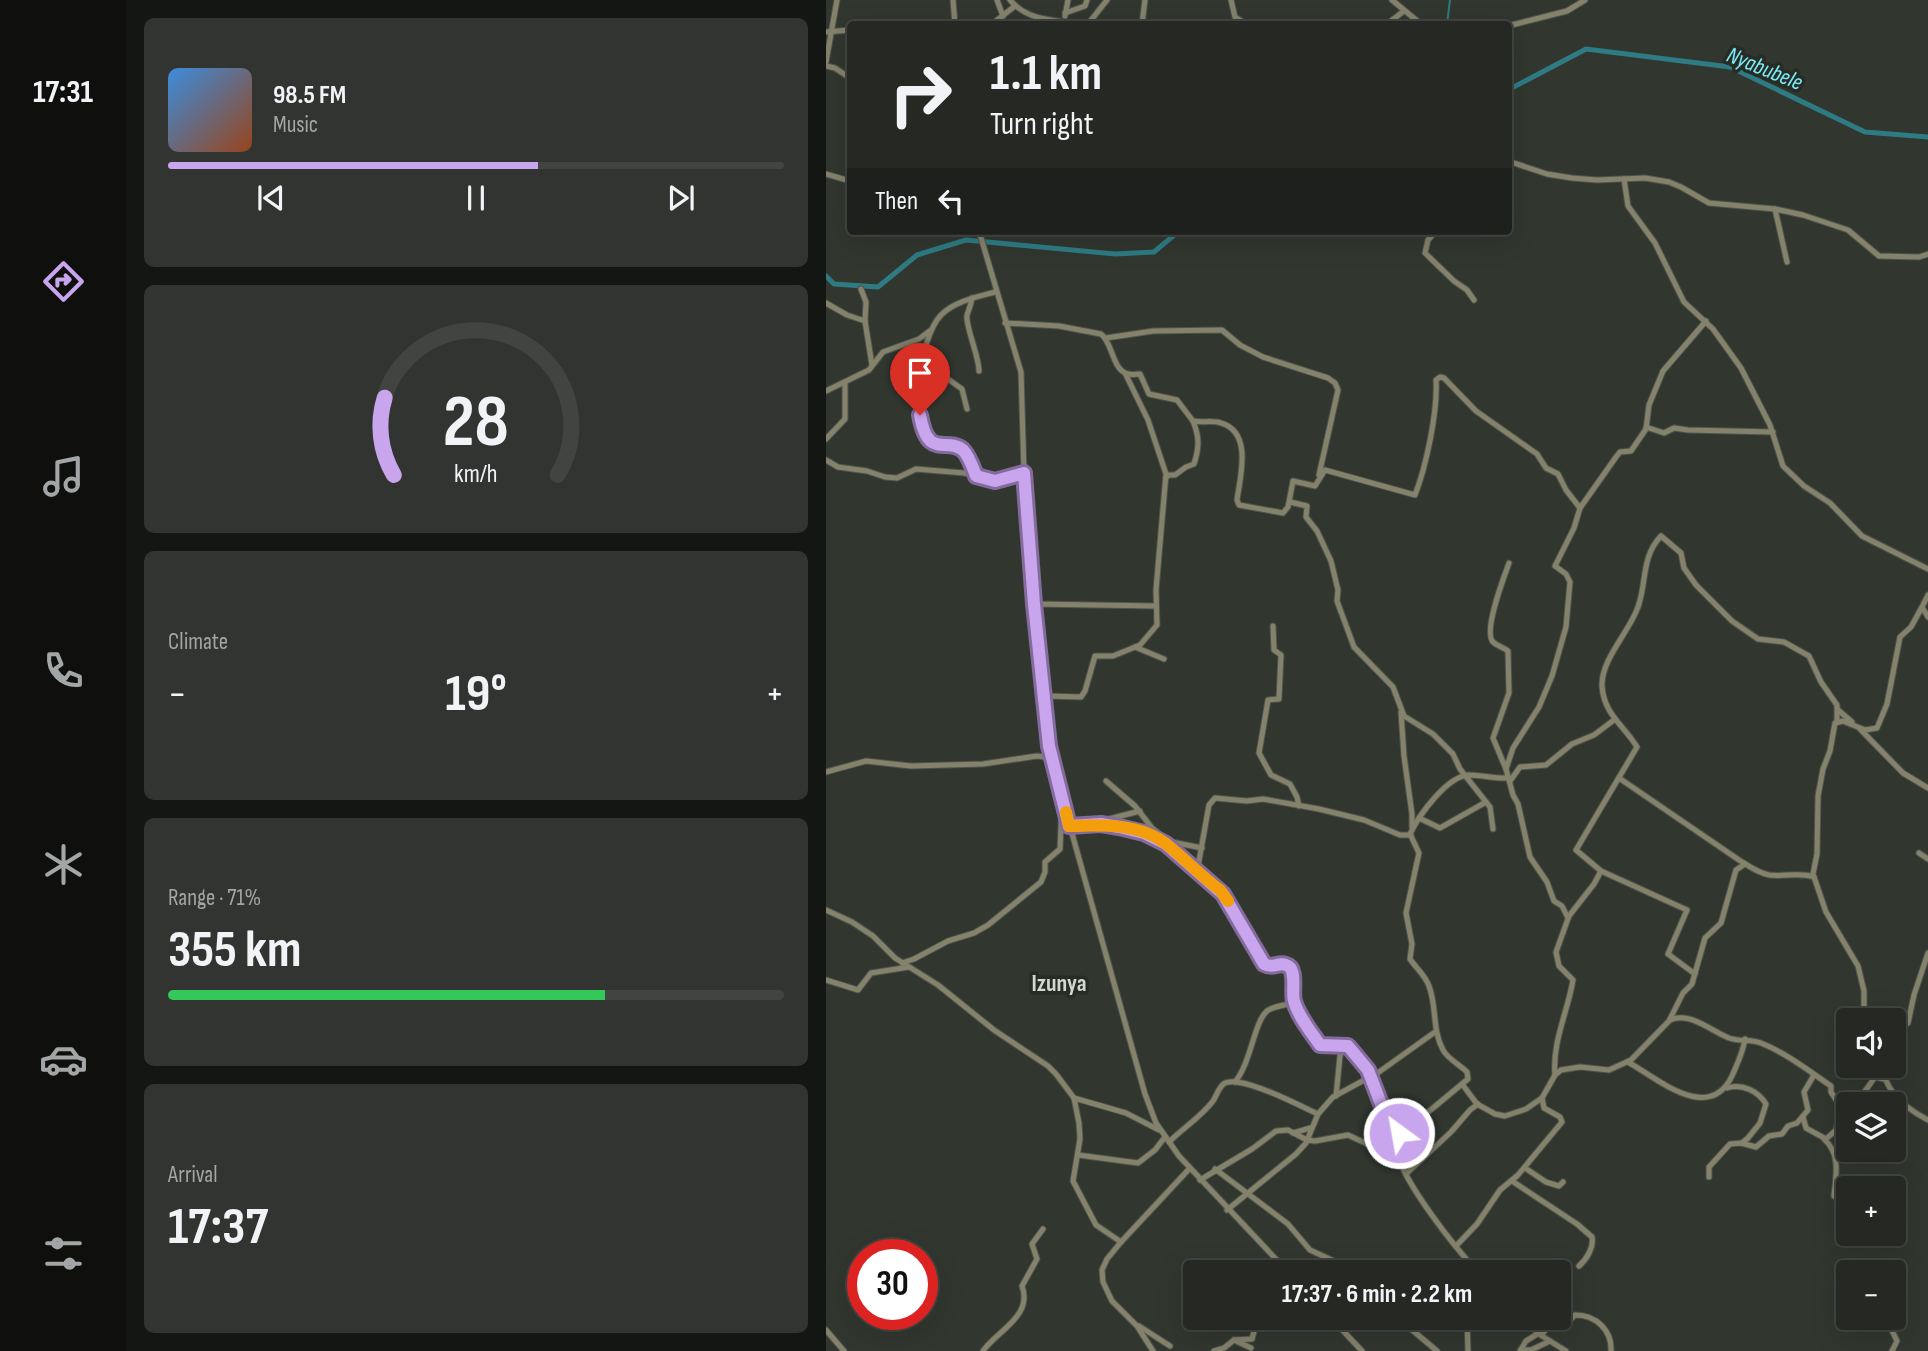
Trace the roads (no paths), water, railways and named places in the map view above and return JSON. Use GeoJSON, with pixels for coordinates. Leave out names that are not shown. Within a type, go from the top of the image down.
{"type":"FeatureCollection","features":[{"type":"Feature","properties":{"kind":"street"},"geometry":{"type":"LineString","coordinates":[[837,0],[828,32],[826,64],[847,76]]}},
{"type":"Feature","properties":{"kind":"street"},"geometry":{"type":"LineString","coordinates":[[953,0],[955,21]]}},
{"type":"Feature","properties":{"kind":"street"},"geometry":{"type":"LineString","coordinates":[[997,0],[1003,16]]}},
{"type":"Feature","properties":{"kind":"street"},"geometry":{"type":"LineString","coordinates":[[1010,0],[1027,15],[1055,21]]}},
{"type":"Feature","properties":{"kind":"street"},"geometry":{"type":"LineString","coordinates":[[1064,21],[1068,0]]}},
{"type":"Feature","properties":{"kind":"street"},"geometry":{"type":"LineString","coordinates":[[1065,13],[1084,6],[1087,0]]}},
{"type":"Feature","properties":{"kind":"street"},"geometry":{"type":"LineString","coordinates":[[1090,21],[1107,0]]}},
{"type":"Feature","properties":{"kind":"street"},"geometry":{"type":"LineString","coordinates":[[1142,21],[1144,0]]}},
{"type":"Feature","properties":{"kind":"street"},"geometry":{"type":"LineString","coordinates":[[1231,0],[1234,16],[1242,21]]}},
{"type":"Feature","properties":{"kind":"street"},"geometry":{"type":"LineString","coordinates":[[1392,0],[1417,21]]}},
{"type":"Feature","properties":{"kind":"street"},"geometry":{"type":"LineString","coordinates":[[1512,25],[1567,11],[1585,0]]}},
{"type":"Feature","properties":{"kind":"street"},"geometry":{"type":"LineString","coordinates":[[996,21],[1015,6]]}},
{"type":"Feature","properties":{"kind":"street"},"geometry":{"type":"LineString","coordinates":[[1391,21],[1404,11]]}},
{"type":"Feature","properties":{"kind":"street"},"geometry":{"type":"LineString","coordinates":[[828,32],[847,30]]}},
{"type":"Feature","properties":{"kind":"street"},"geometry":{"type":"LineString","coordinates":[[1512,162],[1560,176],[1597,180],[1646,178],[1676,184],[1709,202],[1775,209],[1848,230],[1879,256],[1919,257],[1928,254]]}},
{"type":"Feature","properties":{"kind":"street"},"geometry":{"type":"LineString","coordinates":[[826,174],[847,180]]}},
{"type":"Feature","properties":{"kind":"street"},"geometry":{"type":"LineString","coordinates":[[1624,179],[1626,202],[1632,215],[1655,243],[1684,302],[1706,321],[1741,368],[1773,432],[1783,466],[1792,476],[1830,503],[1865,538],[1928,569]]}},
{"type":"Feature","properties":{"kind":"street"},"geometry":{"type":"LineString","coordinates":[[1775,209],[1787,262]]}},
{"type":"Feature","properties":{"kind":"street"},"geometry":{"type":"LineString","coordinates":[[980,235],[1021,372],[1024,473],[1034,604],[1052,762],[1145,1094],[1167,1140],[1200,1180],[1276,1260]]}},
{"type":"Feature","properties":{"kind":"street"},"geometry":{"type":"LineString","coordinates":[[1432,235],[1428,240],[1425,253],[1467,290],[1474,300]]}},
{"type":"Feature","properties":{"kind":"street"},"geometry":{"type":"LineString","coordinates":[[862,289],[866,302],[864,320],[872,366]]}},
{"type":"Feature","properties":{"kind":"street"},"geometry":{"type":"LineString","coordinates":[[826,391],[872,366],[883,352],[919,339],[931,330],[947,310],[972,298],[995,292]]}},
{"type":"Feature","properties":{"kind":"street"},"geometry":{"type":"LineString","coordinates":[[972,298],[967,318],[979,360],[979,371]]}},
{"type":"Feature","properties":{"kind":"street"},"geometry":{"type":"LineString","coordinates":[[826,303],[847,315],[864,320]]}},
{"type":"Feature","properties":{"kind":"street"},"geometry":{"type":"LineString","coordinates":[[1506,769],[1511,752],[1536,715],[1560,647],[1566,624],[1570,585],[1566,574],[1555,566],[1580,508],[1620,452],[1631,451],[1643,435],[1648,405],[1663,371],[1706,321]]}},
{"type":"Feature","properties":{"kind":"street"},"geometry":{"type":"LineString","coordinates":[[1005,323],[1079,328],[1094,331],[1106,338],[1148,421],[1166,478],[1156,606],[1157,625],[1144,642],[1135,647],[1113,656],[1095,656],[1081,697],[1046,696]]}},
{"type":"Feature","properties":{"kind":"street"},"geometry":{"type":"LineString","coordinates":[[931,330],[919,380],[920,415],[928,437],[936,446],[956,447],[965,452],[976,476]]}},
{"type":"Feature","properties":{"kind":"street"},"geometry":{"type":"LineString","coordinates":[[1106,338],[1153,331],[1222,330],[1256,354],[1328,378],[1335,383],[1338,390],[1317,485]]}},
{"type":"Feature","properties":{"kind":"street"},"geometry":{"type":"LineString","coordinates":[[923,365],[962,388],[967,409]]}},
{"type":"Feature","properties":{"kind":"street"},"geometry":{"type":"LineString","coordinates":[[1125,373],[1140,374],[1149,394],[1177,400],[1193,421],[1199,437],[1198,454],[1194,464],[1175,475],[1167,475],[1166,478]]}},
{"type":"Feature","properties":{"kind":"street"},"geometry":{"type":"LineString","coordinates":[[1317,485],[1324,470],[1328,470],[1415,495],[1435,407],[1436,380],[1440,377],[1476,411],[1537,454],[1546,468],[1558,474],[1580,508]]}},
{"type":"Feature","properties":{"kind":"street"},"geometry":{"type":"LineString","coordinates":[[826,439],[845,419],[845,383]]}},
{"type":"Feature","properties":{"kind":"street"},"geometry":{"type":"LineString","coordinates":[[1193,421],[1221,422],[1235,433],[1241,444],[1237,503],[1283,513],[1290,502],[1293,481],[1317,485]]}},
{"type":"Feature","properties":{"kind":"street"},"geometry":{"type":"LineString","coordinates":[[1646,427],[1664,433],[1676,428],[1773,432]]}},
{"type":"Feature","properties":{"kind":"street"},"geometry":{"type":"LineString","coordinates":[[826,460],[838,467],[894,478],[916,469],[995,481],[1024,473]]}},
{"type":"Feature","properties":{"kind":"street"},"geometry":{"type":"LineString","coordinates":[[1200,1180],[1252,1149],[1271,1133],[1286,1130],[1307,1140],[1346,1135],[1374,1147],[1381,1147],[1468,1079],[1467,1072],[1443,1050],[1435,1032],[1430,989],[1410,959],[1412,944],[1406,913],[1419,853],[1411,833],[1412,814],[1401,712],[1393,687],[1359,654],[1350,641],[1337,601],[1338,590],[1332,565],[1317,531],[1306,517],[1307,506],[1290,502]]}},
{"type":"Feature","properties":{"kind":"street"},"geometry":{"type":"LineString","coordinates":[[1695,974],[1668,954],[1687,910],[1601,871],[1578,854],[1576,848],[1637,746],[1614,720],[1604,697],[1602,684],[1617,645],[1639,606],[1649,552],[1661,536],[1681,553],[1684,568],[1696,585],[1732,621],[1759,639],[1784,642],[1809,656],[1821,682],[1837,705],[1837,722],[1823,767],[1818,796],[1814,877],[1833,926],[1858,966],[1865,1008]]}},
{"type":"Feature","properties":{"kind":"street"},"geometry":{"type":"LineString","coordinates":[[1509,563],[1494,609],[1491,635],[1492,641],[1506,649],[1509,655],[1509,693],[1493,738],[1521,815],[1530,857],[1547,881],[1554,901],[1562,906],[1568,918]]}},
{"type":"Feature","properties":{"kind":"street"},"geometry":{"type":"LineString","coordinates":[[1837,722],[1843,720],[1860,729],[1875,730],[1880,725],[1890,691],[1900,637],[1911,627],[1928,595]]}},
{"type":"Feature","properties":{"kind":"street"},"geometry":{"type":"LineString","coordinates":[[1034,604],[1156,606]]}},
{"type":"Feature","properties":{"kind":"street"},"geometry":{"type":"LineString","coordinates":[[1922,607],[1928,617]]}},
{"type":"Feature","properties":{"kind":"street"},"geometry":{"type":"LineString","coordinates":[[1273,626],[1274,650],[1281,655],[1279,698],[1277,701],[1268,700],[1259,753],[1271,775],[1290,784],[1297,797],[1298,806]]}},
{"type":"Feature","properties":{"kind":"street"},"geometry":{"type":"LineString","coordinates":[[1135,647],[1164,659]]}},
{"type":"Feature","properties":{"kind":"street"},"geometry":{"type":"LineString","coordinates":[[1838,710],[1903,773],[1928,788]]}},
{"type":"Feature","properties":{"kind":"street"},"geometry":{"type":"LineString","coordinates":[[1401,712],[1433,734],[1453,754],[1486,802],[1492,814],[1493,829]]}},
{"type":"Feature","properties":{"kind":"street"},"geometry":{"type":"LineString","coordinates":[[1509,780],[1520,767],[1546,765],[1572,744],[1594,735],[1614,720]]}},
{"type":"Feature","properties":{"kind":"street"},"geometry":{"type":"LineString","coordinates":[[826,772],[866,761],[911,766],[983,764],[1037,756],[1052,762]]}},
{"type":"Feature","properties":{"kind":"street"},"geometry":{"type":"LineString","coordinates":[[1411,833],[1430,803],[1454,780],[1465,775],[1509,780]]}},
{"type":"Feature","properties":{"kind":"street"},"geometry":{"type":"LineString","coordinates":[[1619,778],[1745,864],[1767,875],[1814,877]]}},
{"type":"Feature","properties":{"kind":"street"},"geometry":{"type":"LineString","coordinates":[[1106,781],[1140,811],[1155,831],[1178,844],[1202,848]]}},
{"type":"Feature","properties":{"kind":"street"},"geometry":{"type":"LineString","coordinates":[[902,963],[948,941],[980,930],[1015,905],[1041,881],[1045,872],[1045,861],[1060,849],[1062,796]]}},
{"type":"Feature","properties":{"kind":"street"},"geometry":{"type":"LineString","coordinates":[[1197,872],[1209,805],[1213,799],[1263,799],[1364,820],[1400,835],[1411,833]]}},
{"type":"Feature","properties":{"kind":"street"},"geometry":{"type":"LineString","coordinates":[[1419,818],[1440,828],[1486,802]]}},
{"type":"Feature","properties":{"kind":"street"},"geometry":{"type":"LineString","coordinates":[[1101,821],[1140,811]]}},
{"type":"Feature","properties":{"kind":"street"},"geometry":{"type":"LineString","coordinates":[[1069,826],[1101,824],[1144,833],[1166,844],[1220,890],[1264,964],[1269,967],[1289,967],[1293,975],[1294,1003],[1320,1045],[1351,1049],[1371,1077],[1383,1109],[1399,1133],[1397,1149],[1406,1174],[1467,1260]]}},
{"type":"Feature","properties":{"kind":"street"},"geometry":{"type":"LineString","coordinates":[[1919,853],[1928,859]]}},
{"type":"Feature","properties":{"kind":"street"},"geometry":{"type":"LineString","coordinates":[[1462,1084],[1478,1104],[1495,1114],[1505,1116],[1526,1109],[1542,1098],[1555,1075],[1561,1070],[1580,1067],[1609,1070],[1628,1062],[1669,1021],[1683,993],[1692,984],[1705,938],[1721,923],[1736,870],[1745,864]]}},
{"type":"Feature","properties":{"kind":"street"},"geometry":{"type":"LineString","coordinates":[[1555,1075],[1553,1061],[1564,1010],[1570,1001],[1573,980],[1559,966],[1556,954],[1568,918],[1601,871]]}},
{"type":"Feature","properties":{"kind":"street"},"geometry":{"type":"LineString","coordinates":[[826,910],[873,936],[902,963],[938,985],[994,1030],[1048,1066],[1074,1098],[1081,1131],[1073,1175],[1076,1190],[1096,1225],[1121,1242]]}},
{"type":"Feature","properties":{"kind":"street"},"geometry":{"type":"LineString","coordinates":[[1906,1024],[1928,953]]}},
{"type":"Feature","properties":{"kind":"street"},"geometry":{"type":"LineString","coordinates":[[826,980],[858,990],[871,973],[909,967]]}},
{"type":"Feature","properties":{"kind":"street"},"geometry":{"type":"LineString","coordinates":[[1235,1082],[1247,1064],[1265,1013],[1272,1008],[1294,1003]]}},
{"type":"Feature","properties":{"kind":"street"},"geometry":{"type":"LineString","coordinates":[[1669,1021],[1680,1016],[1731,1039],[1764,1044],[1831,1086],[1836,1099]]}},
{"type":"Feature","properties":{"kind":"street"},"geometry":{"type":"LineString","coordinates":[[1227,1209],[1296,1154],[1307,1140],[1318,1114],[1336,1096],[1409,1053],[1435,1032]]}},
{"type":"Feature","properties":{"kind":"street"},"geometry":{"type":"LineString","coordinates":[[1724,1089],[1740,1058],[1745,1039]]}},
{"type":"Feature","properties":{"kind":"street"},"geometry":{"type":"LineString","coordinates":[[1336,1096],[1343,1046]]}},
{"type":"Feature","properties":{"kind":"street"},"geometry":{"type":"LineString","coordinates":[[1628,1062],[1668,1087],[1695,1098],[1712,1097],[1735,1086],[1758,1094],[1766,1104],[1760,1123],[1741,1143]]}},
{"type":"Feature","properties":{"kind":"street"},"geometry":{"type":"LineString","coordinates":[[1709,1177],[1709,1167],[1730,1144],[1741,1143],[1756,1147],[1769,1136],[1782,1134],[1788,1126],[1797,1124],[1809,1107],[1804,1090],[1814,1075]]}},
{"type":"Feature","properties":{"kind":"street"},"geometry":{"type":"LineString","coordinates":[[1865,1092],[1875,1078],[1884,1079],[1903,1105],[1928,1120]]}},
{"type":"Feature","properties":{"kind":"street"},"geometry":{"type":"LineString","coordinates":[[1078,1155],[1138,1163],[1212,1102],[1222,1085],[1235,1082],[1270,1091],[1318,1114]]}},
{"type":"Feature","properties":{"kind":"street"},"geometry":{"type":"LineString","coordinates":[[1074,1098],[1126,1113],[1161,1131]]}},
{"type":"Feature","properties":{"kind":"street"},"geometry":{"type":"LineString","coordinates":[[1457,1246],[1477,1224],[1500,1190],[1525,1168],[1562,1122],[1560,1117],[1544,1108],[1542,1098]]}},
{"type":"Feature","properties":{"kind":"street"},"geometry":{"type":"LineString","coordinates":[[1406,1174],[1478,1104]]}},
{"type":"Feature","properties":{"kind":"street"},"geometry":{"type":"LineString","coordinates":[[1803,1117],[1806,1128],[1832,1147],[1837,1170],[1834,1196]]}},
{"type":"Feature","properties":{"kind":"street"},"geometry":{"type":"LineString","coordinates":[[1293,1133],[1310,1128]]}},
{"type":"Feature","properties":{"kind":"street"},"geometry":{"type":"LineString","coordinates":[[1824,1139],[1836,1130]]}},
{"type":"Feature","properties":{"kind":"street"},"geometry":{"type":"LineString","coordinates":[[1153,1351],[1136,1325],[1112,1301],[1101,1275],[1107,1259],[1121,1242],[1190,1168]]}},
{"type":"Feature","properties":{"kind":"street"},"geometry":{"type":"LineString","coordinates":[[1525,1168],[1555,1186],[1563,1182]]}},
{"type":"Feature","properties":{"kind":"street"},"geometry":{"type":"LineString","coordinates":[[1215,1169],[1288,1224],[1310,1250],[1332,1260]]}},
{"type":"Feature","properties":{"kind":"street"},"geometry":{"type":"LineString","coordinates":[[1535,1173],[1543,1172]]}},
{"type":"Feature","properties":{"kind":"street"},"geometry":{"type":"LineString","coordinates":[[1512,1181],[1592,1237],[1593,1243],[1588,1255],[1579,1266]]}},
{"type":"Feature","properties":{"kind":"street"},"geometry":{"type":"LineString","coordinates":[[983,1351],[1025,1305],[1023,1286],[1037,1259],[1032,1244],[1043,1229]]}},
{"type":"Feature","properties":{"kind":"street"},"geometry":{"type":"LineString","coordinates":[[1520,1350],[1525,1340],[1540,1334],[1551,1324],[1568,1322],[1575,1315],[1585,1316],[1607,1331],[1611,1351]]}},
{"type":"Feature","properties":{"kind":"street"},"geometry":{"type":"LineString","coordinates":[[1136,1325],[1170,1346]]}},
{"type":"Feature","properties":{"kind":"street"},"geometry":{"type":"LineString","coordinates":[[826,1329],[844,1351]]}},
{"type":"Feature","properties":{"kind":"street"},"geometry":{"type":"LineString","coordinates":[[1234,1340],[1251,1349],[1254,1330]]}},
{"type":"Feature","properties":{"kind":"street"},"geometry":{"type":"LineString","coordinates":[[1342,1330],[1362,1351]]}},
{"type":"Feature","properties":{"kind":"street"},"geometry":{"type":"LineString","coordinates":[[1411,1330],[1437,1351]]}},
{"type":"Feature","properties":{"kind":"street"},"geometry":{"type":"LineString","coordinates":[[1467,1330],[1468,1351]]}},
{"type":"Feature","properties":{"kind":"street"},"geometry":{"type":"LineString","coordinates":[[1535,1330],[1566,1351]]}},
{"type":"Feature","properties":{"kind":"street"},"geometry":{"type":"LineString","coordinates":[[1892,1330],[1897,1340],[1892,1351]]}},
{"type":"Feature","properties":{"kind":"street"},"geometry":{"type":"LineString","coordinates":[[1214,1351],[1224,1348],[1234,1340],[1251,1339]]}},
{"type":"Feature","properties":{"kind":"street"},"geometry":{"type":"LineString","coordinates":[[1520,1350],[1536,1349],[1551,1341]]}},
{"type":"Feature","properties":{"kind":"waterway"},"geometry":{"type":"LineString","coordinates":[[1447,21],[1450,0]]}},
{"type":"Feature","properties":{"kind":"waterway","name":"Nyabubele"},"geometry":{"type":"LineString","coordinates":[[1512,88],[1586,49],[1730,67],[1865,132],[1928,137]]}},
{"type":"Feature","properties":{"kind":"waterway","name":"Nyabubele"},"geometry":{"type":"LineString","coordinates":[[826,276],[834,284],[878,287],[917,255],[966,240],[1115,254],[1154,252],[1174,235]]}},
{"type":"Feature","properties":{"kind":"district","name":"Izunya"},"geometry":{"type":"Point","coordinates":[1059,983]}}]}
